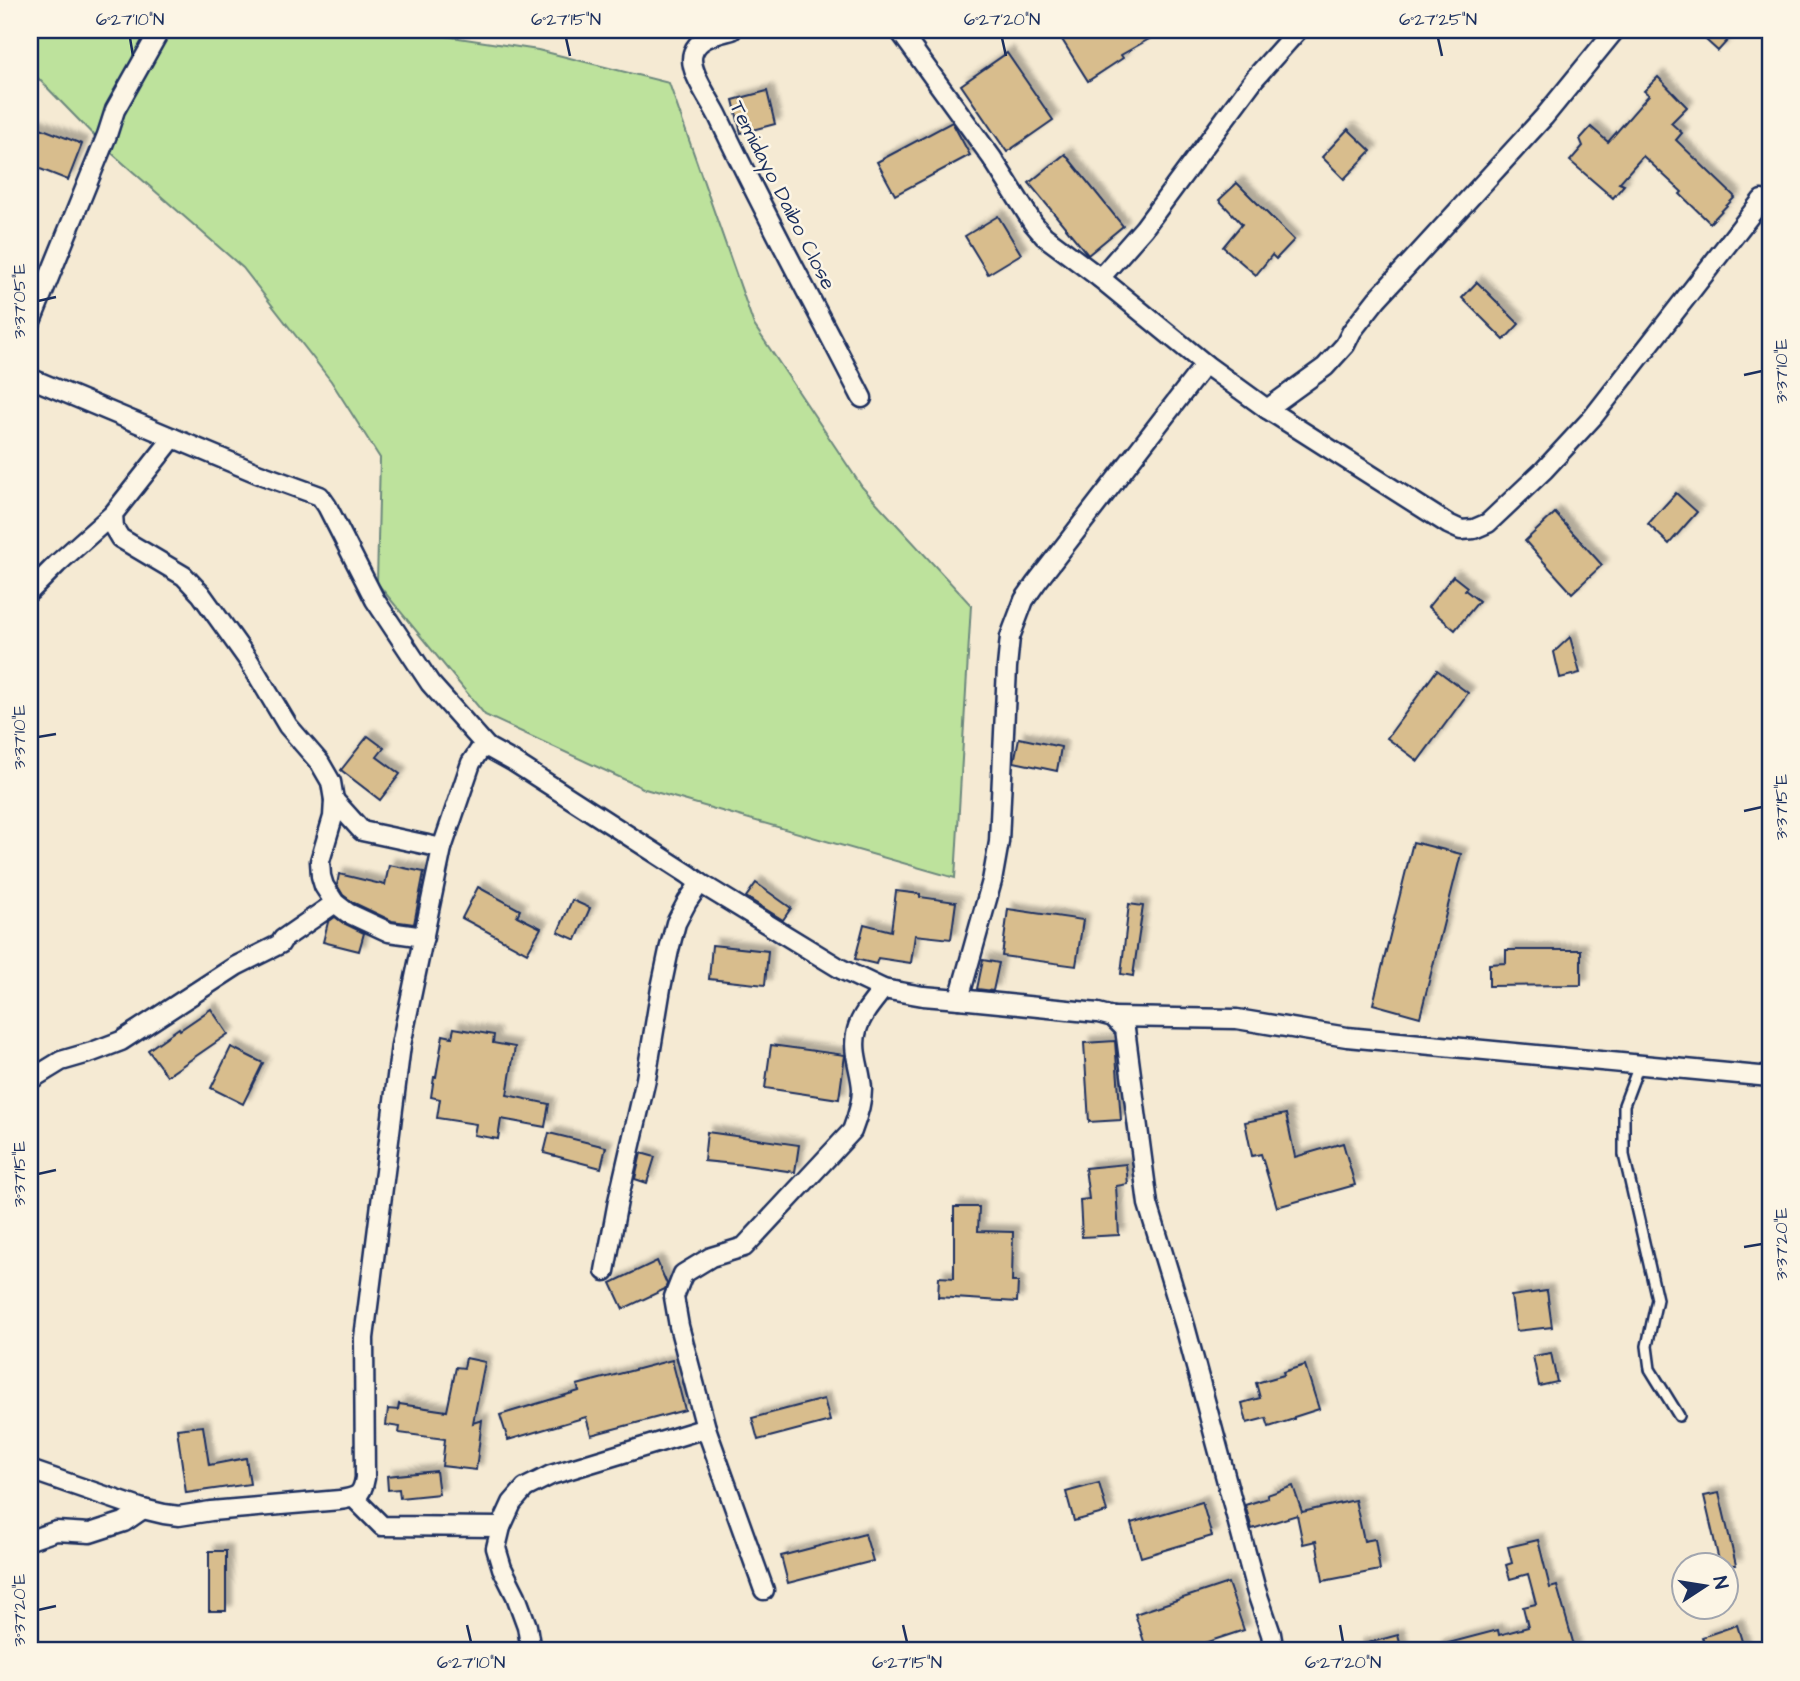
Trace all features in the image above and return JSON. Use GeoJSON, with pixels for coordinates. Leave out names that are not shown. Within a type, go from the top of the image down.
{"type":"FeatureCollection","features":[{"type":"Feature","properties":{"kind":"street"},"geometry":{"type":"LineString","coordinates":[[30,324],[115,110],[160,30]]}},
{"type":"Feature","properties":{"kind":"street","name":"Temidayo Daibo Close"},"geometry":{"type":"LineString","coordinates":[[732,30],[698,43],[692,55],[694,71],[862,398]]}},
{"type":"Feature","properties":{"kind":"street"},"geometry":{"type":"LineString","coordinates":[[899,30],[992,158],[1044,236],[1267,409],[1461,530],[1474,529],[1488,523],[1544,470],[1594,417],[1762,200]]}},
{"type":"Feature","properties":{"kind":"street"},"geometry":{"type":"LineString","coordinates":[[1100,278],[1144,228],[1255,78],[1298,30]]}},
{"type":"Feature","properties":{"kind":"street"},"geometry":{"type":"LineString","coordinates":[[1267,409],[1325,367],[1338,353],[1377,299],[1544,117],[1615,30]]}},
{"type":"Feature","properties":{"kind":"street"},"geometry":{"type":"LineString","coordinates":[[959,999],[992,881],[999,842],[1007,667],[1010,637],[1017,617],[1024,600],[1036,583],[1205,363]]}},
{"type":"Feature","properties":{"kind":"street"},"geometry":{"type":"LineString","coordinates":[[30,378],[257,473],[320,496],[382,611],[430,683],[487,747],[700,883],[841,969],[883,989],[923,996],[1098,1013],[1113,1017],[1237,1019],[1347,1037],[1770,1077]]}},
{"type":"Feature","properties":{"kind":"street"},"geometry":{"type":"LineString","coordinates":[[30,592],[113,514],[173,438]]}},
{"type":"Feature","properties":{"kind":"street"},"geometry":{"type":"LineString","coordinates":[[113,514],[114,528],[120,538],[184,576],[201,594],[249,661],[288,726],[320,763],[331,782],[334,817],[320,861],[324,886],[335,903],[348,913],[389,932],[424,937]]}},
{"type":"Feature","properties":{"kind":"street"},"geometry":{"type":"LineString","coordinates":[[30,1470],[143,1509],[179,1516],[354,1497],[363,1489],[365,1325],[401,1045],[442,848],[471,763],[479,751],[487,747]]}},
{"type":"Feature","properties":{"kind":"street"},"geometry":{"type":"LineString","coordinates":[[334,800],[362,831],[442,848]]}},
{"type":"Feature","properties":{"kind":"street"},"geometry":{"type":"LineString","coordinates":[[605,1271],[620,1188],[646,1079],[669,950],[676,923],[700,883]]}},
{"type":"Feature","properties":{"kind":"street"},"geometry":{"type":"LineString","coordinates":[[30,1080],[61,1061],[121,1041],[236,966],[280,944],[283,939],[335,903]]}},
{"type":"Feature","properties":{"kind":"street"},"geometry":{"type":"LineString","coordinates":[[764,1590],[706,1428],[674,1297],[683,1274],[711,1257],[744,1247],[852,1131],[862,1091],[855,1050],[856,1032],[861,1019],[883,989]]}},
{"type":"Feature","properties":{"kind":"street"},"geometry":{"type":"LineString","coordinates":[[1113,1017],[1125,1029],[1148,1204],[1185,1326],[1255,1590],[1274,1651]]}},
{"type":"Feature","properties":{"kind":"street"},"geometry":{"type":"LineString","coordinates":[[531,1651],[527,1626],[496,1548],[500,1527],[512,1503],[525,1488],[551,1475],[706,1428]]}},
{"type":"Feature","properties":{"kind":"street"},"geometry":{"type":"LineString","coordinates":[[354,1497],[382,1526],[500,1527]]}},
{"type":"Feature","properties":{"kind":"street"},"geometry":{"type":"LineString","coordinates":[[30,1540],[56,1531],[90,1533],[124,1522],[143,1509]]}},
{"type":"Feature","properties":{"kind":"lane"},"geometry":{"type":"LineString","coordinates":[[1639,1065],[1624,1105],[1624,1155],[1657,1300],[1647,1346],[1650,1369],[1679,1416]]}},
{"type":"Feature","properties":{"kind":"green space"},"geometry":{"type":"Polygon","coordinates":[[[30,30],[406,30],[538,50],[669,83],[754,325],[862,487],[971,605],[955,878],[645,789],[485,715],[377,583],[380,458],[331,381],[243,268],[107,149],[30,70],[30,30]]]}},
{"type":"Feature","properties":{"kind":"building"},"geometry":{"type":"Polygon","coordinates":[[[1056,30],[1165,30],[1121,55],[1123,58],[1088,81],[1056,30]]]}},
{"type":"Feature","properties":{"kind":"building"},"geometry":{"type":"Polygon","coordinates":[[[1695,30],[1737,30],[1718,51],[1695,30]]]}},
{"type":"Feature","properties":{"kind":"building"},"geometry":{"type":"Polygon","coordinates":[[[1007,53],[1053,120],[1007,152],[961,85],[1007,53]]]}},
{"type":"Feature","properties":{"kind":"building"},"geometry":{"type":"Polygon","coordinates":[[[1658,77],[1687,107],[1671,123],[1682,133],[1676,140],[1735,197],[1710,223],[1680,194],[1682,192],[1643,156],[1619,183],[1624,185],[1613,198],[1570,161],[1583,146],[1580,139],[1591,127],[1608,142],[1649,95],[1644,91],[1658,77]]]}},
{"type":"Feature","properties":{"kind":"building"},"geometry":{"type":"Polygon","coordinates":[[[767,91],[775,124],[741,133],[733,100],[767,91]]]}},
{"type":"Feature","properties":{"kind":"building"},"geometry":{"type":"Polygon","coordinates":[[[952,122],[970,155],[895,195],[877,162],[952,122]]]}},
{"type":"Feature","properties":{"kind":"building"},"geometry":{"type":"Polygon","coordinates":[[[30,124],[82,144],[68,180],[30,165],[30,124]]]}},
{"type":"Feature","properties":{"kind":"building"},"geometry":{"type":"Polygon","coordinates":[[[1348,129],[1371,151],[1344,179],[1322,157],[1348,129]]]}},
{"type":"Feature","properties":{"kind":"building"},"geometry":{"type":"Polygon","coordinates":[[[1065,154],[1123,226],[1088,255],[1029,183],[1065,154]]]}},
{"type":"Feature","properties":{"kind":"building"},"geometry":{"type":"Polygon","coordinates":[[[1237,183],[1294,240],[1276,259],[1272,255],[1256,275],[1223,247],[1242,224],[1219,200],[1237,183]]]}},
{"type":"Feature","properties":{"kind":"building"},"geometry":{"type":"Polygon","coordinates":[[[998,216],[1021,254],[988,274],[965,236],[998,216]]]}},
{"type":"Feature","properties":{"kind":"building"},"geometry":{"type":"Polygon","coordinates":[[[1477,282],[1519,324],[1504,340],[1462,298],[1477,282]]]}},
{"type":"Feature","properties":{"kind":"building"},"geometry":{"type":"Polygon","coordinates":[[[1676,493],[1697,512],[1669,544],[1648,524],[1676,493]]]}},
{"type":"Feature","properties":{"kind":"building"},"geometry":{"type":"Polygon","coordinates":[[[1555,513],[1602,565],[1572,593],[1525,541],[1555,513]]]}},
{"type":"Feature","properties":{"kind":"building"},"geometry":{"type":"Polygon","coordinates":[[[1453,576],[1479,601],[1455,630],[1428,607],[1453,576]]]}},
{"type":"Feature","properties":{"kind":"building"},"geometry":{"type":"Polygon","coordinates":[[[1570,637],[1580,673],[1560,678],[1554,652],[1570,637]]]}},
{"type":"Feature","properties":{"kind":"building"},"geometry":{"type":"Polygon","coordinates":[[[1437,670],[1468,693],[1418,761],[1387,738],[1437,670]]]}},
{"type":"Feature","properties":{"kind":"building"},"geometry":{"type":"Polygon","coordinates":[[[368,736],[384,748],[377,757],[400,774],[380,800],[341,770],[368,736]]]}},
{"type":"Feature","properties":{"kind":"building"},"geometry":{"type":"Polygon","coordinates":[[[1019,738],[1061,747],[1057,771],[1014,762],[1019,738]]]}},
{"type":"Feature","properties":{"kind":"building"},"geometry":{"type":"Polygon","coordinates":[[[1413,842],[1461,854],[1420,1017],[1373,1004],[1413,842]]]}},
{"type":"Feature","properties":{"kind":"building"},"geometry":{"type":"Polygon","coordinates":[[[389,865],[424,872],[414,924],[392,921],[354,903],[343,895],[337,885],[339,874],[385,885],[389,865]]]}},
{"type":"Feature","properties":{"kind":"building"},"geometry":{"type":"Polygon","coordinates":[[[756,883],[791,908],[783,920],[746,897],[756,883]]]}},
{"type":"Feature","properties":{"kind":"building"},"geometry":{"type":"Polygon","coordinates":[[[478,887],[520,910],[517,916],[541,928],[527,953],[462,918],[478,887]]]}},
{"type":"Feature","properties":{"kind":"building"},"geometry":{"type":"Polygon","coordinates":[[[896,891],[956,902],[951,939],[915,935],[911,963],[878,958],[876,964],[855,959],[864,924],[891,931],[896,891]]]}},
{"type":"Feature","properties":{"kind":"building"},"geometry":{"type":"Polygon","coordinates":[[[572,900],[590,908],[576,940],[558,932],[572,900]]]}},
{"type":"Feature","properties":{"kind":"building"},"geometry":{"type":"Polygon","coordinates":[[[1129,904],[1143,906],[1133,976],[1121,974],[1129,904]]]}},
{"type":"Feature","properties":{"kind":"building"},"geometry":{"type":"Polygon","coordinates":[[[1008,909],[1083,920],[1076,966],[1002,956],[1008,909]]]}},
{"type":"Feature","properties":{"kind":"building"},"geometry":{"type":"Polygon","coordinates":[[[335,917],[364,933],[359,951],[323,942],[328,922],[335,917]]]}},
{"type":"Feature","properties":{"kind":"building"},"geometry":{"type":"Polygon","coordinates":[[[712,945],[768,951],[765,985],[709,979],[712,945]]]}},
{"type":"Feature","properties":{"kind":"building"},"geometry":{"type":"Polygon","coordinates":[[[1506,950],[1581,950],[1581,985],[1489,986],[1489,964],[1506,963],[1506,950]]]}},
{"type":"Feature","properties":{"kind":"building"},"geometry":{"type":"Polygon","coordinates":[[[983,960],[999,963],[993,991],[977,989],[983,960]]]}},
{"type":"Feature","properties":{"kind":"building"},"geometry":{"type":"Polygon","coordinates":[[[211,1009],[228,1034],[167,1076],[148,1050],[211,1009]]]}},
{"type":"Feature","properties":{"kind":"building"},"geometry":{"type":"Polygon","coordinates":[[[454,1028],[494,1035],[493,1043],[515,1047],[507,1095],[549,1104],[545,1127],[501,1119],[498,1139],[474,1135],[476,1124],[437,1118],[440,1099],[431,1097],[434,1077],[443,1035],[452,1037],[454,1028]]]}},
{"type":"Feature","properties":{"kind":"building"},"geometry":{"type":"Polygon","coordinates":[[[1115,1041],[1121,1120],[1089,1122],[1084,1043],[1115,1041]]]}},
{"type":"Feature","properties":{"kind":"building"},"geometry":{"type":"Polygon","coordinates":[[[771,1045],[845,1055],[839,1099],[765,1088],[771,1045]]]}},
{"type":"Feature","properties":{"kind":"building"},"geometry":{"type":"Polygon","coordinates":[[[231,1047],[263,1063],[243,1104],[211,1088],[231,1047]]]}},
{"type":"Feature","properties":{"kind":"building"},"geometry":{"type":"Polygon","coordinates":[[[1286,1114],[1295,1157],[1343,1143],[1355,1185],[1277,1207],[1261,1154],[1252,1156],[1245,1122],[1286,1114]]]}},
{"type":"Feature","properties":{"kind":"building"},"geometry":{"type":"Polygon","coordinates":[[[707,1132],[799,1145],[795,1172],[704,1161],[707,1132]]]}},
{"type":"Feature","properties":{"kind":"building"},"geometry":{"type":"Polygon","coordinates":[[[549,1133],[606,1147],[601,1168],[544,1153],[549,1133]]]}},
{"type":"Feature","properties":{"kind":"building"},"geometry":{"type":"Polygon","coordinates":[[[641,1153],[655,1157],[647,1183],[635,1179],[641,1153]]]}},
{"type":"Feature","properties":{"kind":"building"},"geometry":{"type":"Polygon","coordinates":[[[1126,1164],[1128,1184],[1116,1186],[1119,1235],[1082,1237],[1080,1200],[1089,1199],[1085,1168],[1126,1164]]]}},
{"type":"Feature","properties":{"kind":"building"},"geometry":{"type":"Polygon","coordinates":[[[954,1207],[979,1207],[978,1231],[1013,1232],[1012,1282],[1018,1282],[1017,1302],[938,1297],[939,1277],[954,1278],[954,1207]]]}},
{"type":"Feature","properties":{"kind":"building"},"geometry":{"type":"Polygon","coordinates":[[[657,1261],[667,1284],[665,1289],[623,1309],[611,1283],[657,1261]]]}},
{"type":"Feature","properties":{"kind":"building"},"geometry":{"type":"Polygon","coordinates":[[[1547,1291],[1552,1327],[1516,1331],[1511,1296],[1547,1291]]]}},
{"type":"Feature","properties":{"kind":"building"},"geometry":{"type":"Polygon","coordinates":[[[1551,1353],[1557,1382],[1539,1386],[1533,1356],[1551,1353]]]}},
{"type":"Feature","properties":{"kind":"building"},"geometry":{"type":"Polygon","coordinates":[[[466,1358],[485,1362],[473,1423],[482,1420],[476,1470],[442,1466],[445,1439],[399,1433],[400,1427],[386,1425],[388,1409],[398,1410],[399,1404],[447,1411],[456,1367],[464,1368],[466,1358]]]}},
{"type":"Feature","properties":{"kind":"building"},"geometry":{"type":"Polygon","coordinates":[[[672,1360],[685,1410],[591,1435],[586,1417],[508,1440],[500,1415],[579,1391],[577,1385],[672,1360]]]}},
{"type":"Feature","properties":{"kind":"building"},"geometry":{"type":"Polygon","coordinates":[[[1305,1365],[1319,1409],[1269,1427],[1266,1418],[1247,1423],[1242,1403],[1260,1398],[1256,1383],[1284,1375],[1283,1372],[1305,1365]]]}},
{"type":"Feature","properties":{"kind":"building"},"geometry":{"type":"Polygon","coordinates":[[[824,1399],[830,1421],[758,1440],[752,1418],[824,1399]]]}},
{"type":"Feature","properties":{"kind":"building"},"geometry":{"type":"Polygon","coordinates":[[[203,1426],[209,1465],[246,1458],[250,1484],[186,1493],[177,1429],[203,1426]]]}},
{"type":"Feature","properties":{"kind":"building"},"geometry":{"type":"Polygon","coordinates":[[[436,1471],[439,1494],[400,1498],[399,1489],[388,1490],[387,1476],[436,1471]]]}},
{"type":"Feature","properties":{"kind":"building"},"geometry":{"type":"Polygon","coordinates":[[[1099,1483],[1107,1512],[1074,1521],[1066,1492],[1099,1483]]]}},
{"type":"Feature","properties":{"kind":"building"},"geometry":{"type":"Polygon","coordinates":[[[1293,1486],[1302,1512],[1355,1500],[1364,1541],[1375,1539],[1380,1570],[1323,1581],[1316,1541],[1303,1544],[1297,1515],[1252,1529],[1245,1505],[1293,1486]]]}},
{"type":"Feature","properties":{"kind":"building"},"geometry":{"type":"Polygon","coordinates":[[[1719,1493],[1733,1552],[1717,1552],[1704,1496],[1719,1493]]]}},
{"type":"Feature","properties":{"kind":"building"},"geometry":{"type":"Polygon","coordinates":[[[1202,1502],[1212,1536],[1141,1557],[1131,1523],[1202,1502]]]}},
{"type":"Feature","properties":{"kind":"building"},"geometry":{"type":"Polygon","coordinates":[[[865,1534],[873,1561],[788,1583],[781,1556],[865,1534]]]}},
{"type":"Feature","properties":{"kind":"building"},"geometry":{"type":"Polygon","coordinates":[[[1538,1540],[1550,1588],[1557,1586],[1575,1649],[1534,1651],[1531,1643],[1503,1651],[1437,1651],[1437,1646],[1498,1630],[1499,1635],[1528,1627],[1523,1607],[1536,1604],[1528,1574],[1510,1579],[1506,1565],[1512,1563],[1508,1547],[1538,1540]]]}},
{"type":"Feature","properties":{"kind":"building"},"geometry":{"type":"Polygon","coordinates":[[[209,1551],[226,1551],[226,1611],[209,1611],[209,1551]]]}},
{"type":"Feature","properties":{"kind":"building"},"geometry":{"type":"Polygon","coordinates":[[[1228,1583],[1244,1630],[1180,1651],[1147,1651],[1135,1614],[1228,1583]]]}},
{"type":"Feature","properties":{"kind":"building"},"geometry":{"type":"Polygon","coordinates":[[[1737,1625],[1745,1651],[1707,1651],[1702,1637],[1737,1625]]]}},
{"type":"Feature","properties":{"kind":"building"},"geometry":{"type":"Polygon","coordinates":[[[1398,1635],[1402,1651],[1358,1651],[1357,1646],[1398,1635]]]}}]}
